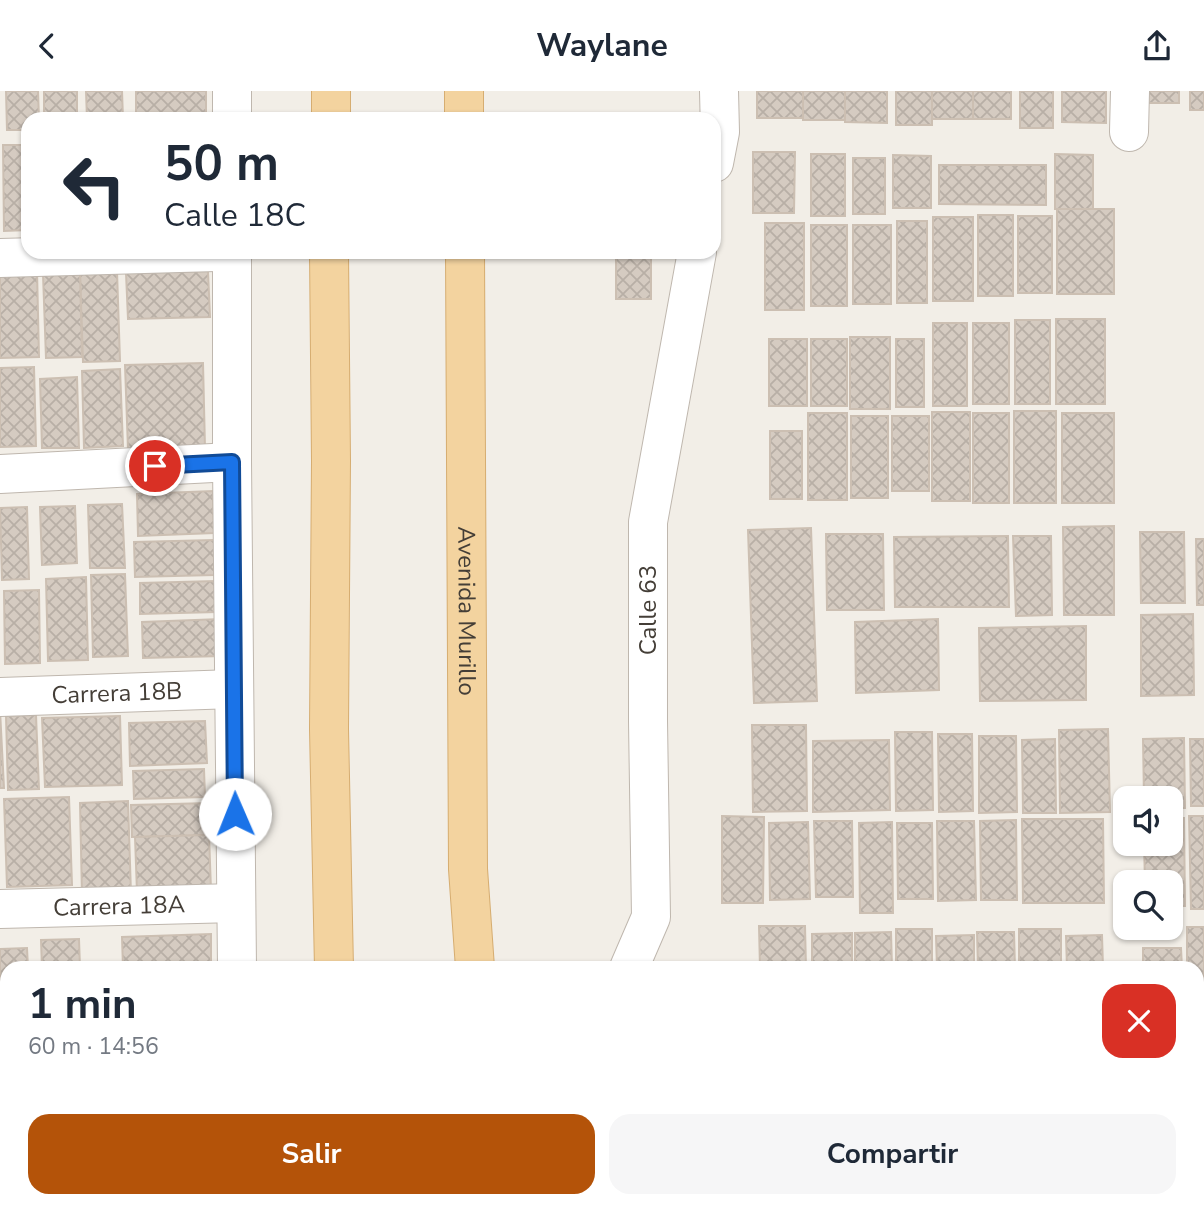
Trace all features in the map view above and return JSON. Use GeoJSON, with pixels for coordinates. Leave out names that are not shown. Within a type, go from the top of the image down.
{"type":"FeatureCollection","features":[{"type":"Feature","properties":{"kind":"main road"},"geometry":{"type":"LineString","coordinates":[[331,91],[331,112]]}},
{"type":"Feature","properties":{"kind":"main road"},"geometry":{"type":"LineString","coordinates":[[464,91],[464,112]]}},
{"type":"Feature","properties":{"kind":"main road"},"geometry":{"type":"LineString","coordinates":[[329,259],[329,729],[334,961]]}},
{"type":"Feature","properties":{"kind":"main road","name":"Avenida Murillo"},"geometry":{"type":"LineString","coordinates":[[465,259],[468,869],[475,961]]}},
{"type":"Feature","properties":{"kind":"street"},"geometry":{"type":"LineString","coordinates":[[232,91],[232,112]]}},
{"type":"Feature","properties":{"kind":"street"},"geometry":{"type":"LineString","coordinates":[[719,91],[720,112]]}},
{"type":"Feature","properties":{"kind":"street"},"geometry":{"type":"LineString","coordinates":[[1129,132],[1130,91]]}},
{"type":"Feature","properties":{"kind":"street"},"geometry":{"type":"LineString","coordinates":[[0,258],[21,257]]}},
{"type":"Feature","properties":{"kind":"street"},"geometry":{"type":"LineString","coordinates":[[232,259],[237,961]]}},
{"type":"Feature","properties":{"kind":"street","name":"Calle 63"},"geometry":{"type":"LineString","coordinates":[[632,961],[651,917],[648,522],[696,259]]}},
{"type":"Feature","properties":{"kind":"street"},"geometry":{"type":"LineString","coordinates":[[0,474],[232,462]]}},
{"type":"Feature","properties":{"kind":"street","name":"Carrera 18B"},"geometry":{"type":"LineString","coordinates":[[0,697],[234,689]]}},
{"type":"Feature","properties":{"kind":"street","name":"Carrera 18A"},"geometry":{"type":"LineString","coordinates":[[0,909],[236,903]]}},
{"type":"Feature","properties":{"kind":"building"},"geometry":{"type":"Polygon","coordinates":[[[6,91],[38,91],[39,112],[21,112],[21,130],[7,130],[6,91]]]}},
{"type":"Feature","properties":{"kind":"building"},"geometry":{"type":"Polygon","coordinates":[[[44,91],[77,91],[77,112],[44,112],[44,91]]]}},
{"type":"Feature","properties":{"kind":"building"},"geometry":{"type":"Polygon","coordinates":[[[86,91],[122,91],[123,112],[87,112],[86,91]]]}},
{"type":"Feature","properties":{"kind":"building"},"geometry":{"type":"Polygon","coordinates":[[[136,91],[206,91],[206,112],[136,112],[136,91]]]}},
{"type":"Feature","properties":{"kind":"building"},"geometry":{"type":"Polygon","coordinates":[[[757,91],[803,91],[803,118],[757,118],[757,91]]]}},
{"type":"Feature","properties":{"kind":"building"},"geometry":{"type":"Polygon","coordinates":[[[803,91],[845,91],[845,120],[803,120],[803,91]]]}},
{"type":"Feature","properties":{"kind":"building"},"geometry":{"type":"Polygon","coordinates":[[[845,91],[887,91],[887,123],[845,122],[845,91]]]}},
{"type":"Feature","properties":{"kind":"building"},"geometry":{"type":"Polygon","coordinates":[[[896,91],[932,91],[932,125],[896,125],[896,91]]]}},
{"type":"Feature","properties":{"kind":"building"},"geometry":{"type":"Polygon","coordinates":[[[932,91],[973,91],[973,119],[932,119],[932,91]]]}},
{"type":"Feature","properties":{"kind":"building"},"geometry":{"type":"Polygon","coordinates":[[[973,91],[1011,91],[1011,119],[973,119],[973,91]]]}},
{"type":"Feature","properties":{"kind":"building"},"geometry":{"type":"Polygon","coordinates":[[[1020,91],[1053,91],[1053,128],[1020,128],[1020,91]]]}},
{"type":"Feature","properties":{"kind":"building"},"geometry":{"type":"Polygon","coordinates":[[[1062,91],[1106,91],[1106,123],[1062,122],[1062,91]]]}},
{"type":"Feature","properties":{"kind":"building"},"geometry":{"type":"Polygon","coordinates":[[[1138,91],[1179,91],[1179,103],[1138,103],[1138,91]]]}},
{"type":"Feature","properties":{"kind":"building"},"geometry":{"type":"Polygon","coordinates":[[[1190,91],[1204,91],[1204,110],[1190,110],[1190,91]]]}},
{"type":"Feature","properties":{"kind":"building"},"geometry":{"type":"Polygon","coordinates":[[[3,145],[21,145],[21,230],[4,231],[3,145]]]}},
{"type":"Feature","properties":{"kind":"building"},"geometry":{"type":"Polygon","coordinates":[[[753,152],[795,152],[794,213],[753,213],[753,152]]]}},
{"type":"Feature","properties":{"kind":"building"},"geometry":{"type":"Polygon","coordinates":[[[811,154],[845,154],[845,216],[811,216],[811,154]]]}},
{"type":"Feature","properties":{"kind":"building"},"geometry":{"type":"Polygon","coordinates":[[[1055,154],[1093,155],[1093,209],[1055,209],[1055,154]]]}},
{"type":"Feature","properties":{"kind":"building"},"geometry":{"type":"Polygon","coordinates":[[[893,155],[931,156],[931,208],[893,208],[893,155]]]}},
{"type":"Feature","properties":{"kind":"building"},"geometry":{"type":"Polygon","coordinates":[[[853,158],[885,158],[885,214],[853,214],[853,158]]]}},
{"type":"Feature","properties":{"kind":"building"},"geometry":{"type":"Polygon","coordinates":[[[939,165],[1046,165],[1046,205],[939,204],[939,165]]]}},
{"type":"Feature","properties":{"kind":"building"},"geometry":{"type":"Polygon","coordinates":[[[1057,209],[1114,209],[1114,294],[1057,294],[1057,209]]]}},
{"type":"Feature","properties":{"kind":"building"},"geometry":{"type":"Polygon","coordinates":[[[978,215],[1013,215],[1013,296],[978,296],[978,215]]]}},
{"type":"Feature","properties":{"kind":"building"},"geometry":{"type":"Polygon","coordinates":[[[1018,216],[1052,216],[1052,293],[1018,293],[1018,216]]]}},
{"type":"Feature","properties":{"kind":"building"},"geometry":{"type":"Polygon","coordinates":[[[933,217],[973,217],[973,301],[933,301],[933,217]]]}},
{"type":"Feature","properties":{"kind":"building"},"geometry":{"type":"Polygon","coordinates":[[[897,221],[927,221],[927,303],[897,303],[897,221]]]}},
{"type":"Feature","properties":{"kind":"building"},"geometry":{"type":"Polygon","coordinates":[[[765,223],[804,223],[804,310],[765,310],[765,223]]]}},
{"type":"Feature","properties":{"kind":"building"},"geometry":{"type":"Polygon","coordinates":[[[811,225],[847,225],[847,306],[811,306],[811,225]]]}},
{"type":"Feature","properties":{"kind":"building"},"geometry":{"type":"Polygon","coordinates":[[[853,225],[891,225],[891,304],[853,304],[853,225]]]}},
{"type":"Feature","properties":{"kind":"building"},"geometry":{"type":"Polygon","coordinates":[[[616,259],[651,259],[651,299],[616,299],[616,259]]]}},
{"type":"Feature","properties":{"kind":"building"},"geometry":{"type":"Polygon","coordinates":[[[37,270],[39,357],[0,358],[0,271],[37,270]]]}},
{"type":"Feature","properties":{"kind":"building"},"geometry":{"type":"Polygon","coordinates":[[[117,271],[120,361],[83,362],[80,273],[117,271]]]}},
{"type":"Feature","properties":{"kind":"building"},"geometry":{"type":"Polygon","coordinates":[[[208,271],[210,317],[128,319],[126,273],[208,271]]]}},
{"type":"Feature","properties":{"kind":"building"},"geometry":{"type":"Polygon","coordinates":[[[80,273],[82,357],[46,358],[43,274],[80,273]]]}},
{"type":"Feature","properties":{"kind":"building"},"geometry":{"type":"Polygon","coordinates":[[[1056,319],[1105,319],[1105,404],[1056,404],[1056,319]]]}},
{"type":"Feature","properties":{"kind":"building"},"geometry":{"type":"Polygon","coordinates":[[[1015,320],[1050,320],[1050,404],[1015,404],[1015,320]]]}},
{"type":"Feature","properties":{"kind":"building"},"geometry":{"type":"Polygon","coordinates":[[[933,323],[967,323],[967,406],[933,406],[933,323]]]}},
{"type":"Feature","properties":{"kind":"building"},"geometry":{"type":"Polygon","coordinates":[[[973,323],[1009,323],[1009,404],[973,404],[973,323]]]}},
{"type":"Feature","properties":{"kind":"building"},"geometry":{"type":"Polygon","coordinates":[[[850,337],[890,337],[890,409],[850,409],[850,337]]]}},
{"type":"Feature","properties":{"kind":"building"},"geometry":{"type":"Polygon","coordinates":[[[769,339],[807,339],[807,406],[769,406],[769,339]]]}},
{"type":"Feature","properties":{"kind":"building"},"geometry":{"type":"Polygon","coordinates":[[[811,339],[847,339],[847,406],[811,406],[811,339]]]}},
{"type":"Feature","properties":{"kind":"building"},"geometry":{"type":"Polygon","coordinates":[[[896,339],[924,339],[924,407],[896,407],[896,339]]]}},
{"type":"Feature","properties":{"kind":"building"},"geometry":{"type":"Polygon","coordinates":[[[203,363],[205,448],[128,450],[125,365],[203,363]]]}},
{"type":"Feature","properties":{"kind":"building"},"geometry":{"type":"Polygon","coordinates":[[[34,367],[36,446],[0,447],[0,368],[34,367]]]}},
{"type":"Feature","properties":{"kind":"building"},"geometry":{"type":"Polygon","coordinates":[[[120,369],[123,446],[84,448],[82,371],[120,369]]]}},
{"type":"Feature","properties":{"kind":"building"},"geometry":{"type":"Polygon","coordinates":[[[77,377],[79,448],[42,448],[40,379],[77,377]]]}},
{"type":"Feature","properties":{"kind":"building"},"geometry":{"type":"Polygon","coordinates":[[[1014,411],[1056,411],[1056,503],[1014,503],[1014,411]]]}},
{"type":"Feature","properties":{"kind":"building"},"geometry":{"type":"Polygon","coordinates":[[[932,412],[970,412],[970,501],[932,501],[932,412]]]}},
{"type":"Feature","properties":{"kind":"building"},"geometry":{"type":"Polygon","coordinates":[[[808,413],[847,413],[847,500],[808,500],[808,413]]]}},
{"type":"Feature","properties":{"kind":"building"},"geometry":{"type":"Polygon","coordinates":[[[973,413],[1009,413],[1009,503],[973,503],[973,413]]]}},
{"type":"Feature","properties":{"kind":"building"},"geometry":{"type":"Polygon","coordinates":[[[1062,413],[1114,413],[1114,503],[1062,503],[1062,413]]]}},
{"type":"Feature","properties":{"kind":"building"},"geometry":{"type":"Polygon","coordinates":[[[851,416],[888,416],[888,498],[851,498],[851,416]]]}},
{"type":"Feature","properties":{"kind":"building"},"geometry":{"type":"Polygon","coordinates":[[[892,416],[929,416],[929,491],[892,491],[892,416]]]}},
{"type":"Feature","properties":{"kind":"building"},"geometry":{"type":"Polygon","coordinates":[[[770,431],[802,431],[802,499],[770,499],[770,431]]]}},
{"type":"Feature","properties":{"kind":"building"},"geometry":{"type":"Polygon","coordinates":[[[213,491],[214,533],[138,536],[137,494],[213,491]]]}},
{"type":"Feature","properties":{"kind":"building"},"geometry":{"type":"Polygon","coordinates":[[[122,504],[125,568],[90,568],[88,505],[122,504]]]}},
{"type":"Feature","properties":{"kind":"building"},"geometry":{"type":"Polygon","coordinates":[[[75,506],[77,563],[42,565],[40,507],[75,506]]]}},
{"type":"Feature","properties":{"kind":"building"},"geometry":{"type":"Polygon","coordinates":[[[27,507],[29,579],[2,580],[0,508],[27,507]]]}},
{"type":"Feature","properties":{"kind":"building"},"geometry":{"type":"Polygon","coordinates":[[[1114,526],[1114,615],[1064,615],[1063,527],[1114,526]]]}},
{"type":"Feature","properties":{"kind":"building"},"geometry":{"type":"Polygon","coordinates":[[[811,528],[817,701],[754,703],[748,530],[811,528]]]}},
{"type":"Feature","properties":{"kind":"building"},"geometry":{"type":"Polygon","coordinates":[[[1140,532],[1184,532],[1185,603],[1141,603],[1140,532]]]}},
{"type":"Feature","properties":{"kind":"building"},"geometry":{"type":"Polygon","coordinates":[[[826,534],[883,534],[884,610],[827,610],[826,534]]]}},
{"type":"Feature","properties":{"kind":"building"},"geometry":{"type":"Polygon","coordinates":[[[1008,536],[1009,607],[895,607],[894,537],[1008,536]]]}},
{"type":"Feature","properties":{"kind":"building"},"geometry":{"type":"Polygon","coordinates":[[[1013,536],[1051,536],[1052,615],[1016,616],[1013,536]]]}},
{"type":"Feature","properties":{"kind":"building"},"geometry":{"type":"Polygon","coordinates":[[[1196,539],[1204,539],[1204,605],[1197,605],[1196,539]]]}},
{"type":"Feature","properties":{"kind":"building"},"geometry":{"type":"Polygon","coordinates":[[[214,540],[214,575],[135,577],[134,542],[214,540]]]}},
{"type":"Feature","properties":{"kind":"building"},"geometry":{"type":"Polygon","coordinates":[[[125,574],[128,656],[93,657],[91,575],[125,574]]]}},
{"type":"Feature","properties":{"kind":"building"},"geometry":{"type":"Polygon","coordinates":[[[86,577],[88,660],[48,661],[46,579],[86,577]]]}},
{"type":"Feature","properties":{"kind":"building"},"geometry":{"type":"Polygon","coordinates":[[[216,581],[217,612],[140,614],[140,583],[216,581]]]}},
{"type":"Feature","properties":{"kind":"building"},"geometry":{"type":"Polygon","coordinates":[[[39,590],[40,663],[5,664],[4,591],[39,590]]]}},
{"type":"Feature","properties":{"kind":"building"},"geometry":{"type":"Polygon","coordinates":[[[1193,614],[1194,695],[1141,696],[1141,615],[1193,614]]]}},
{"type":"Feature","properties":{"kind":"building"},"geometry":{"type":"Polygon","coordinates":[[[221,619],[223,656],[143,658],[142,622],[221,619]]]}},
{"type":"Feature","properties":{"kind":"building"},"geometry":{"type":"Polygon","coordinates":[[[938,619],[939,690],[856,693],[855,622],[938,619]]]}},
{"type":"Feature","properties":{"kind":"building"},"geometry":{"type":"Polygon","coordinates":[[[1086,626],[1086,700],[980,701],[979,628],[1086,626]]]}},
{"type":"Feature","properties":{"kind":"building"},"geometry":{"type":"Polygon","coordinates":[[[0,710],[4,788],[0,788],[0,710]]]}},
{"type":"Feature","properties":{"kind":"building"},"geometry":{"type":"Polygon","coordinates":[[[36,715],[39,789],[8,790],[6,716],[36,715]]]}},
{"type":"Feature","properties":{"kind":"building"},"geometry":{"type":"Polygon","coordinates":[[[120,716],[122,785],[45,787],[42,718],[120,716]]]}},
{"type":"Feature","properties":{"kind":"building"},"geometry":{"type":"Polygon","coordinates":[[[205,721],[207,763],[130,766],[129,723],[205,721]]]}},
{"type":"Feature","properties":{"kind":"building"},"geometry":{"type":"Polygon","coordinates":[[[752,725],[806,725],[807,811],[753,812],[752,725]]]}},
{"type":"Feature","properties":{"kind":"building"},"geometry":{"type":"Polygon","coordinates":[[[1108,729],[1110,812],[1060,813],[1059,730],[1108,729]]]}},
{"type":"Feature","properties":{"kind":"building"},"geometry":{"type":"Polygon","coordinates":[[[895,732],[932,732],[933,810],[896,811],[895,732]]]}},
{"type":"Feature","properties":{"kind":"building"},"geometry":{"type":"Polygon","coordinates":[[[938,734],[972,734],[973,811],[939,812],[938,734]]]}},
{"type":"Feature","properties":{"kind":"building"},"geometry":{"type":"Polygon","coordinates":[[[979,736],[1016,736],[1017,812],[979,813],[979,736]]]}},
{"type":"Feature","properties":{"kind":"building"},"geometry":{"type":"Polygon","coordinates":[[[1184,738],[1185,808],[1183,786],[1144,786],[1143,739],[1184,738]]]}},
{"type":"Feature","properties":{"kind":"building"},"geometry":{"type":"Polygon","coordinates":[[[1055,739],[1056,813],[1023,813],[1022,740],[1055,739]]]}},
{"type":"Feature","properties":{"kind":"building"},"geometry":{"type":"Polygon","coordinates":[[[1190,739],[1204,739],[1204,806],[1191,806],[1190,739]]]}},
{"type":"Feature","properties":{"kind":"building"},"geometry":{"type":"Polygon","coordinates":[[[889,740],[890,810],[813,812],[813,741],[889,740]]]}},
{"type":"Feature","properties":{"kind":"building"},"geometry":{"type":"Polygon","coordinates":[[[204,769],[205,797],[134,799],[133,771],[204,769]]]}},
{"type":"Feature","properties":{"kind":"building"},"geometry":{"type":"Polygon","coordinates":[[[69,797],[72,885],[7,887],[4,799],[69,797]]]}},
{"type":"Feature","properties":{"kind":"building"},"geometry":{"type":"Polygon","coordinates":[[[128,801],[131,894],[82,895],[80,803],[128,801]]]}},
{"type":"Feature","properties":{"kind":"building"},"geometry":{"type":"Polygon","coordinates":[[[210,803],[211,835],[132,837],[131,805],[210,803]]]}},
{"type":"Feature","properties":{"kind":"building"},"geometry":{"type":"Polygon","coordinates":[[[722,816],[764,817],[763,903],[722,903],[722,816]]]}},
{"type":"Feature","properties":{"kind":"building"},"geometry":{"type":"Polygon","coordinates":[[[1189,816],[1204,816],[1204,909],[1191,909],[1189,816]]]}},
{"type":"Feature","properties":{"kind":"building"},"geometry":{"type":"Polygon","coordinates":[[[1184,818],[1185,906],[1183,870],[1145,870],[1144,856],[1183,856],[1184,818]]]}},
{"type":"Feature","properties":{"kind":"building"},"geometry":{"type":"Polygon","coordinates":[[[1022,819],[1103,819],[1104,903],[1023,903],[1022,819]]]}},
{"type":"Feature","properties":{"kind":"building"},"geometry":{"type":"Polygon","coordinates":[[[1016,820],[1017,900],[981,900],[980,821],[1016,820]]]}},
{"type":"Feature","properties":{"kind":"building"},"geometry":{"type":"Polygon","coordinates":[[[814,821],[852,821],[853,897],[816,897],[814,821]]]}},
{"type":"Feature","properties":{"kind":"building"},"geometry":{"type":"Polygon","coordinates":[[[937,821],[974,821],[976,900],[938,901],[937,821]]]}},
{"type":"Feature","properties":{"kind":"building"},"geometry":{"type":"Polygon","coordinates":[[[808,822],[810,899],[770,900],[769,823],[808,822]]]}},
{"type":"Feature","properties":{"kind":"building"},"geometry":{"type":"Polygon","coordinates":[[[892,822],[893,913],[860,913],[859,823],[892,822]]]}},
{"type":"Feature","properties":{"kind":"building"},"geometry":{"type":"Polygon","coordinates":[[[897,823],[932,823],[933,899],[898,899],[897,823]]]}},
{"type":"Feature","properties":{"kind":"building"},"geometry":{"type":"Polygon","coordinates":[[[209,835],[211,890],[137,892],[135,837],[209,835]]]}},
{"type":"Feature","properties":{"kind":"building"},"geometry":{"type":"Polygon","coordinates":[[[759,926],[805,926],[806,961],[760,961],[759,926]]]}},
{"type":"Feature","properties":{"kind":"building"},"geometry":{"type":"Polygon","coordinates":[[[1187,927],[1204,927],[1204,961],[1187,961],[1187,927]]]}},
{"type":"Feature","properties":{"kind":"building"},"geometry":{"type":"Polygon","coordinates":[[[896,929],[932,929],[932,961],[896,961],[896,929]]]}},
{"type":"Feature","properties":{"kind":"building"},"geometry":{"type":"Polygon","coordinates":[[[1019,929],[1061,929],[1061,961],[1019,961],[1019,929]]]}},
{"type":"Feature","properties":{"kind":"building"},"geometry":{"type":"Polygon","coordinates":[[[891,932],[892,961],[855,961],[855,933],[891,932]]]}},
{"type":"Feature","properties":{"kind":"building"},"geometry":{"type":"Polygon","coordinates":[[[977,932],[1014,932],[1015,961],[978,961],[977,932]]]}},
{"type":"Feature","properties":{"kind":"building"},"geometry":{"type":"Polygon","coordinates":[[[852,933],[852,961],[812,961],[812,934],[852,933]]]}},
{"type":"Feature","properties":{"kind":"building"},"geometry":{"type":"Polygon","coordinates":[[[211,934],[211,961],[123,961],[122,937],[211,934]]]}},
{"type":"Feature","properties":{"kind":"building"},"geometry":{"type":"Polygon","coordinates":[[[974,935],[974,961],[937,961],[936,936],[974,935]]]}},
{"type":"Feature","properties":{"kind":"building"},"geometry":{"type":"Polygon","coordinates":[[[1102,935],[1103,961],[1067,961],[1066,936],[1102,935]]]}},
{"type":"Feature","properties":{"kind":"building"},"geometry":{"type":"Polygon","coordinates":[[[79,939],[80,961],[42,961],[41,940],[79,939]]]}},
{"type":"Feature","properties":{"kind":"building"},"geometry":{"type":"Polygon","coordinates":[[[27,948],[28,961],[0,961],[0,949],[27,948]]]}},
{"type":"Feature","properties":{"kind":"building"},"geometry":{"type":"Polygon","coordinates":[[[1143,948],[1181,948],[1182,961],[1143,961],[1143,948]]]}},
{"type":"Feature","properties":{"kind":"route"},"geometry":{"type":"LineString","coordinates":[[155,466],[232,462],[235,814]]}}]}
